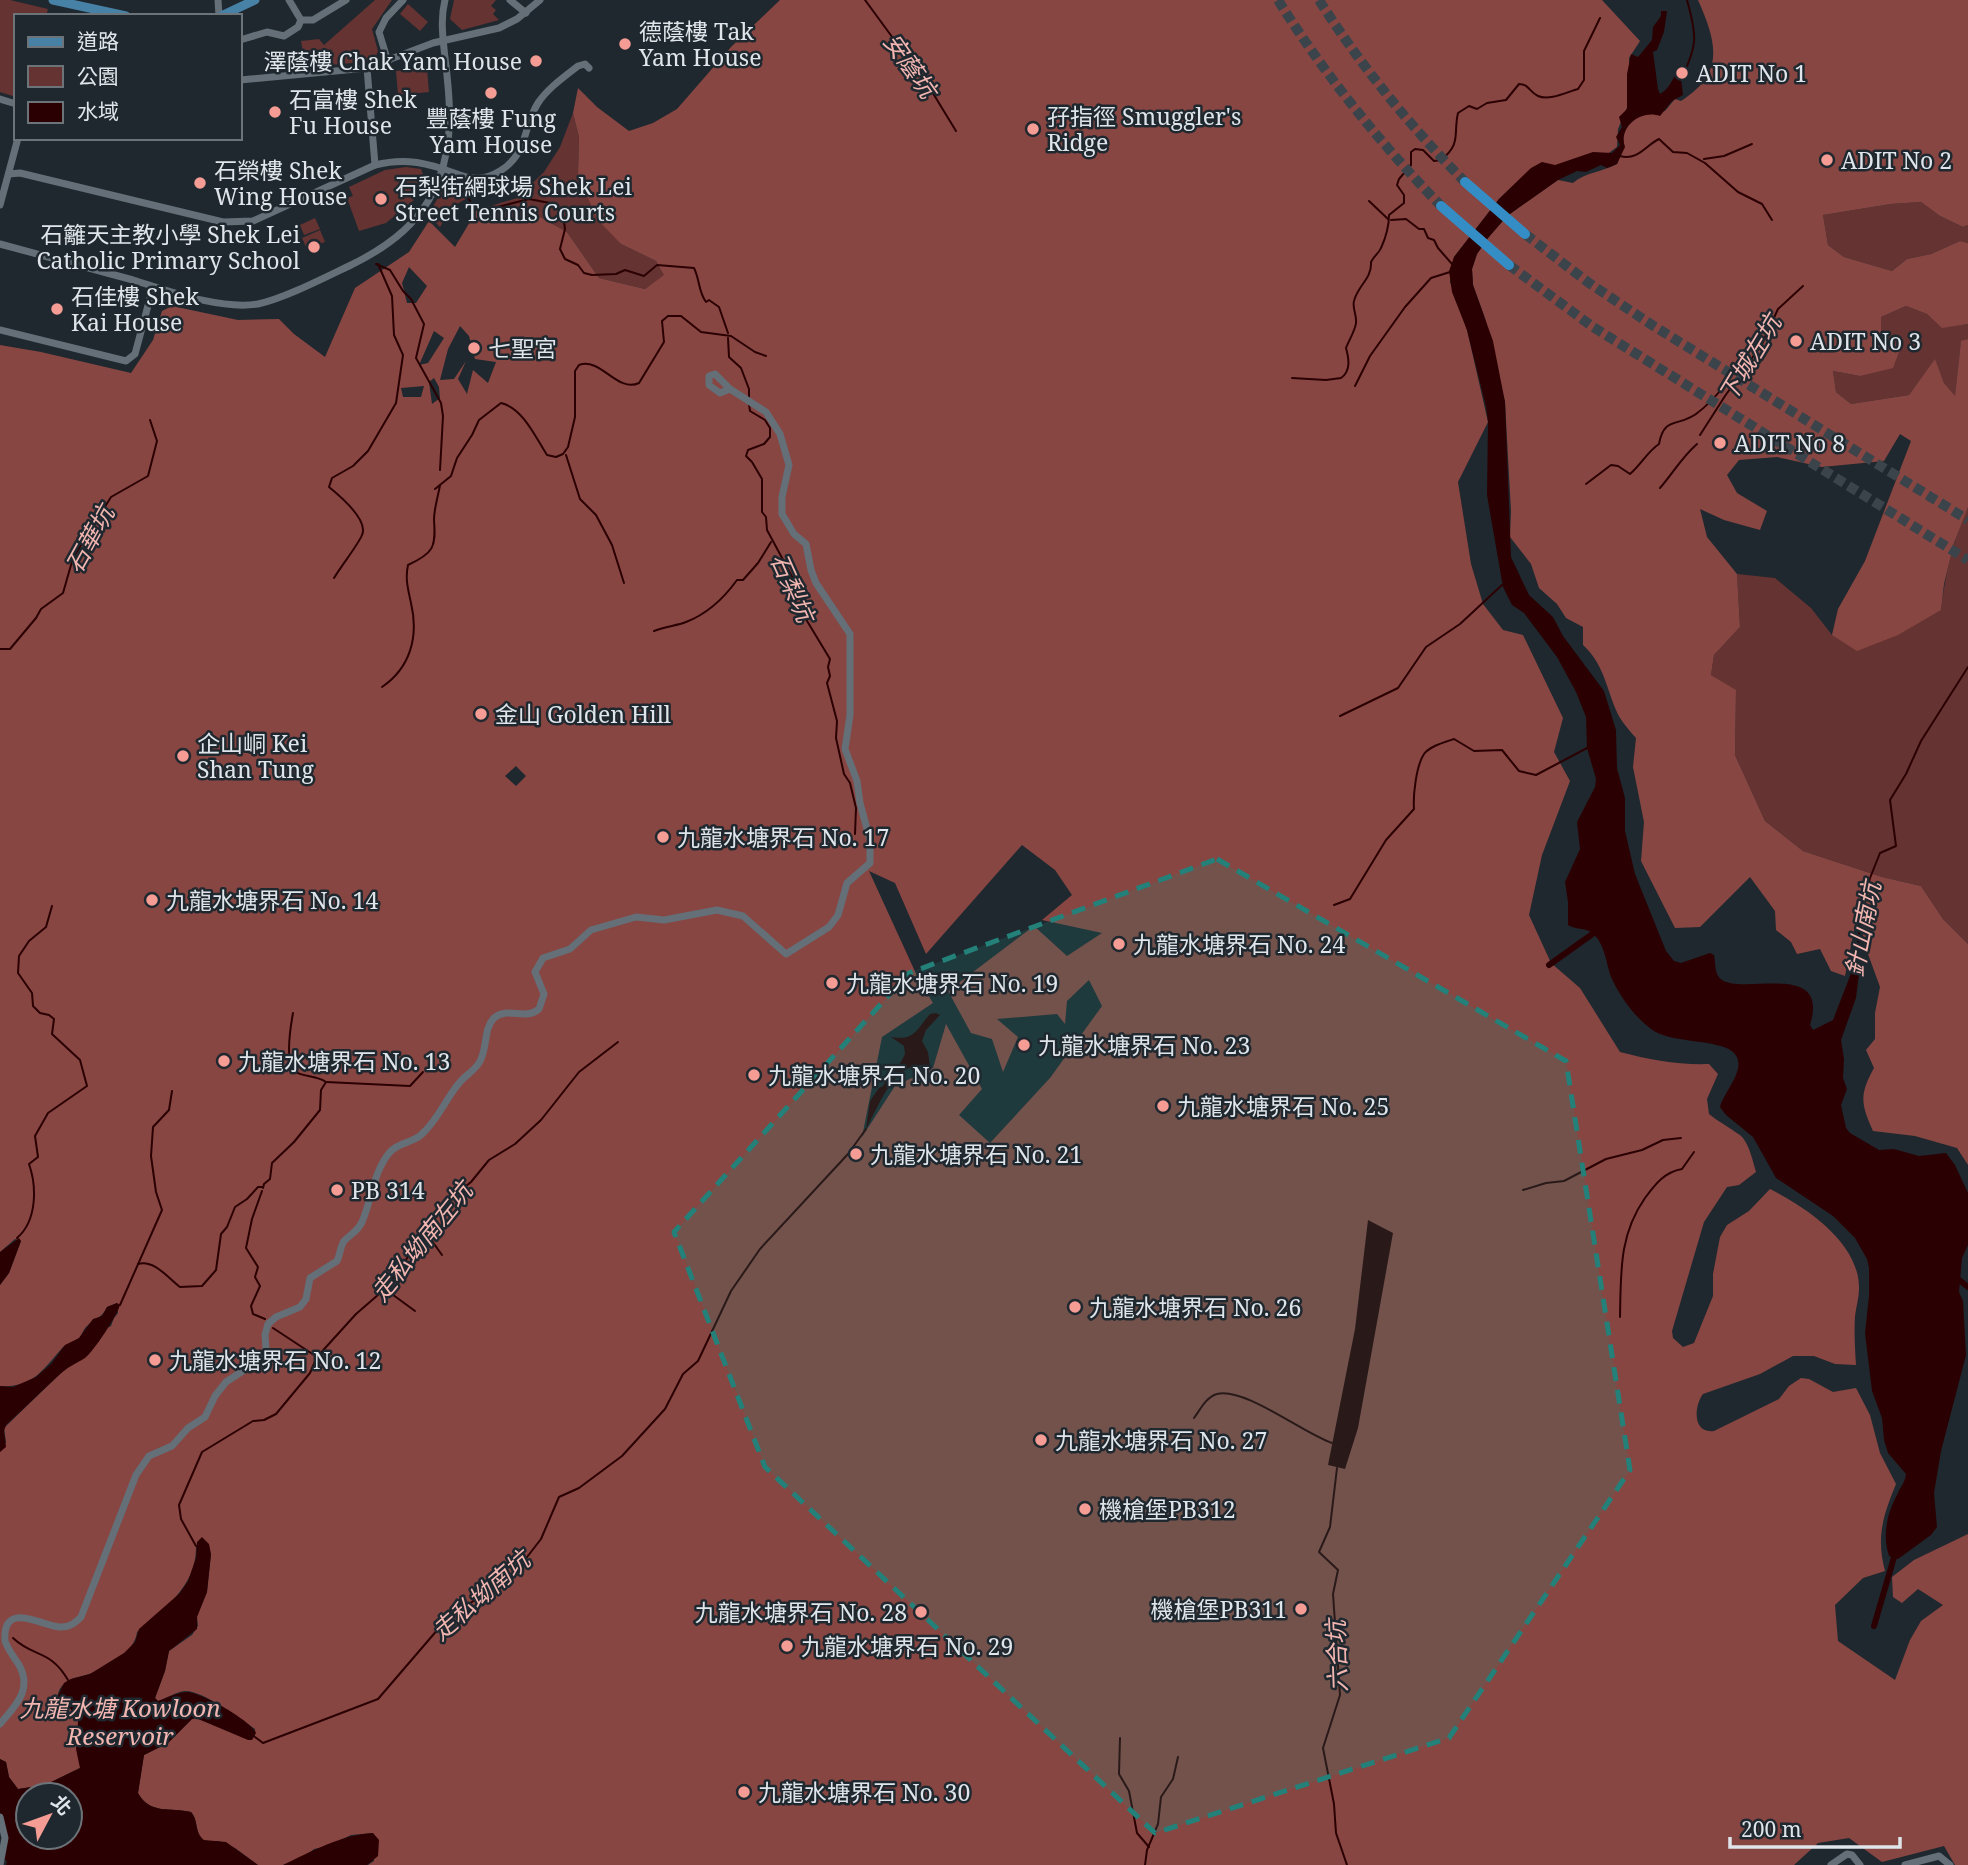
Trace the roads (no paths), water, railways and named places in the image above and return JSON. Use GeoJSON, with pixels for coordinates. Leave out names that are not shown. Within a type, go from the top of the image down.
{"type":"FeatureCollection","features":[{"type":"Feature","properties":{"kind":"highway"},"geometry":{"type":"LineString","coordinates":[[1465,182],[1525,234]]}},
{"type":"Feature","properties":{"kind":"highway"},"geometry":{"type":"LineString","coordinates":[[1441,206],[1508,265]]}},
{"type":"Feature","properties":{"kind":"main road"},"geometry":{"type":"LineString","coordinates":[[53,0],[117,14]]}},
{"type":"Feature","properties":{"kind":"main road"},"geometry":{"type":"LineString","coordinates":[[226,14],[255,0]]}},
{"type":"Feature","properties":{"kind":"street"},"geometry":{"type":"LineString","coordinates":[[289,0],[301,20]]}},
{"type":"Feature","properties":{"kind":"street"},"geometry":{"type":"LineString","coordinates":[[301,20],[313,20],[346,0]]}},
{"type":"Feature","properties":{"kind":"street"},"geometry":{"type":"LineString","coordinates":[[388,62],[379,32],[386,18],[403,0]]}},
{"type":"Feature","properties":{"kind":"street"},"geometry":{"type":"LineString","coordinates":[[0,244],[153,287],[214,301],[248,304],[270,300],[370,256],[408,229],[439,180],[451,120],[442,16],[444,0]]}},
{"type":"Feature","properties":{"kind":"street"},"geometry":{"type":"LineString","coordinates":[[510,0],[526,13]]}},
{"type":"Feature","properties":{"kind":"street"},"geometry":{"type":"LineString","coordinates":[[242,79],[366,68],[444,41],[499,28],[526,13],[540,0]]}},
{"type":"Feature","properties":{"kind":"street"},"geometry":{"type":"LineString","coordinates":[[242,39],[267,32],[284,36],[298,27],[301,20]]}},
{"type":"Feature","properties":{"kind":"street"},"geometry":{"type":"LineString","coordinates":[[9,174],[20,173],[223,222],[253,221],[375,165],[403,160],[476,178],[493,175],[504,169],[520,151],[531,116],[543,97],[578,66],[583,64],[589,68]]}},
{"type":"Feature","properties":{"kind":"street"},"geometry":{"type":"LineString","coordinates":[[366,68],[375,165]]}},
{"type":"Feature","properties":{"kind":"street"},"geometry":{"type":"LineString","coordinates":[[0,205],[18,140]]}},
{"type":"Feature","properties":{"kind":"street"},"geometry":{"type":"LineString","coordinates":[[0,330],[126,361],[135,354],[153,287]]}},
{"type":"Feature","properties":{"kind":"street"},"geometry":{"type":"LineString","coordinates":[[0,1724],[18,1704],[24,1687],[21,1669],[5,1641],[9,1624],[24,1617],[53,1627],[64,1627],[81,1618],[143,1462],[151,1454],[175,1444],[188,1428],[205,1417],[215,1396],[226,1382],[261,1359],[265,1352],[265,1332],[270,1322],[278,1315],[299,1309],[305,1301],[308,1282],[312,1276],[336,1263],[343,1244],[361,1226],[377,1176],[388,1155],[396,1147],[423,1134],[459,1083],[477,1065],[484,1052],[492,1021],[503,1014],[529,1015],[539,1009],[544,994],[535,972],[541,960],[548,955],[568,951],[591,930],[628,919],[644,917],[664,920],[717,910],[743,916],[786,954],[829,927],[838,915],[847,883],[870,863],[870,840],[859,800],[857,781],[845,750],[850,715],[850,634],[816,583],[806,544],[794,534],[782,514],[782,497],[789,465],[780,434],[766,412],[730,389]]}},
{"type":"Feature","properties":{"kind":"street"},"geometry":{"type":"LineString","coordinates":[[0,1817],[5,1838],[0,1865]]}},
{"type":"Feature","properties":{"kind":"street"},"geometry":{"type":"LineString","coordinates":[[1830,1865],[1847,1854],[1852,1855],[1860,1865]]}},
{"type":"Feature","properties":{"kind":"street"},"geometry":{"type":"LineString","coordinates":[[1905,1865],[1939,1856],[1950,1865]]}},
{"type":"Feature","properties":{"kind":"water"},"geometry":{"type":"Polygon","coordinates":[[[1661,11],[1667,11],[1664,32],[1657,50],[1653,52],[1658,89],[1660,94],[1664,91],[1680,70],[1683,95],[1672,101],[1660,116],[1646,115],[1633,121],[1625,133],[1625,147],[1617,164],[1607,168],[1601,165],[1586,172],[1577,171],[1558,180],[1507,216],[1477,254],[1472,269],[1473,285],[1493,341],[1505,402],[1511,557],[1529,595],[1553,617],[1563,636],[1604,691],[1616,730],[1617,768],[1625,798],[1625,831],[1635,874],[1666,951],[1674,961],[1681,963],[1710,953],[1714,955],[1719,978],[1733,984],[1797,986],[1808,993],[1813,1005],[1810,1025],[1813,1030],[1833,1020],[1857,963],[1860,966],[1856,998],[1841,1040],[1843,1078],[1847,1089],[1841,1105],[1846,1128],[1879,1150],[1894,1149],[1919,1156],[1946,1153],[1955,1165],[1968,1193],[1968,1245],[1962,1258],[1959,1292],[1963,1301],[1966,1355],[1941,1451],[1934,1493],[1937,1527],[1931,1535],[1898,1559],[1889,1556],[1886,1533],[1891,1509],[1906,1474],[1888,1453],[1882,1418],[1872,1391],[1865,1333],[1869,1296],[1867,1259],[1855,1238],[1833,1216],[1776,1178],[1753,1137],[1720,1107],[1737,1074],[1738,1060],[1735,1054],[1721,1046],[1663,1035],[1647,1026],[1619,992],[1596,937],[1589,931],[1568,925],[1565,882],[1580,849],[1577,822],[1595,787],[1596,779],[1587,748],[1586,717],[1557,657],[1524,613],[1512,605],[1503,587],[1487,495],[1486,407],[1467,330],[1452,292],[1449,271],[1454,257],[1499,199],[1531,168],[1542,162],[1555,165],[1593,152],[1612,153],[1620,145],[1616,137],[1622,127],[1619,117],[1627,109],[1627,74],[1631,54],[1638,57],[1652,40],[1653,27],[1661,16],[1661,11]]]}},
{"type":"Feature","properties":{"kind":"water"},"geometry":{"type":"Polygon","coordinates":[[[930,1014],[940,1015],[926,1030],[922,1041],[928,1052],[930,1066],[918,1065],[898,1076],[866,1129],[870,1101],[905,1054],[904,1046],[891,1037],[910,1036],[930,1014]]]}},
{"type":"Feature","properties":{"kind":"water"},"geometry":{"type":"Polygon","coordinates":[[[1368,1220],[1393,1233],[1358,1428],[1345,1469],[1328,1465],[1355,1329],[1368,1220]]]}},
{"type":"Feature","properties":{"kind":"water"},"geometry":{"type":"Polygon","coordinates":[[[19,1238],[21,1241],[9,1273],[0,1285],[0,1252],[19,1238]]]}},
{"type":"Feature","properties":{"kind":"water"},"geometry":{"type":"Polygon","coordinates":[[[117,1303],[120,1305],[115,1317],[89,1354],[61,1373],[6,1425],[6,1447],[0,1452],[0,1386],[13,1387],[36,1377],[51,1364],[65,1345],[79,1338],[93,1319],[102,1316],[107,1307],[117,1303]]]}},
{"type":"Feature","properties":{"kind":"water","name":"九龍水塘 Kowloon Reservoir"},"geometry":{"type":"Polygon","coordinates":[[[202,1537],[209,1544],[211,1554],[207,1592],[197,1617],[197,1629],[169,1651],[155,1698],[158,1701],[185,1692],[201,1696],[235,1714],[256,1733],[252,1740],[248,1740],[196,1718],[192,1719],[168,1743],[144,1755],[138,1793],[149,1805],[191,1812],[204,1840],[226,1842],[258,1865],[6,1865],[7,1861],[3,1859],[0,1759],[6,1762],[9,1777],[14,1784],[14,1851],[84,1851],[84,1781],[53,1781],[80,1768],[76,1749],[78,1721],[70,1708],[57,1698],[64,1683],[90,1674],[124,1653],[135,1642],[139,1629],[180,1593],[188,1581],[196,1558],[197,1542],[202,1537]]]}},
{"type":"Feature","properties":{"kind":"water"},"geometry":{"type":"Polygon","coordinates":[[[373,1833],[379,1840],[378,1856],[367,1865],[283,1865],[338,1840],[373,1833]]]}},
{"type":"Feature","properties":{"kind":"waterway","name":"安蔭坑"},"geometry":{"type":"LineString","coordinates":[[865,0],[931,90],[956,131]]}},
{"type":"Feature","properties":{"kind":"waterway"},"geometry":{"type":"LineString","coordinates":[[1681,79],[1691,57],[1694,40],[1687,0]]}},
{"type":"Feature","properties":{"kind":"waterway"},"geometry":{"type":"LineString","coordinates":[[1292,378],[1326,380],[1341,378],[1346,372],[1346,348],[1356,323],[1354,301],[1367,278],[1371,262],[1383,244],[1389,215],[1404,203],[1404,195],[1397,185],[1411,165],[1411,152],[1415,149],[1423,150],[1434,161],[1441,160],[1448,154],[1456,138],[1458,113],[1469,106],[1477,109],[1487,103],[1506,100],[1519,84],[1542,97],[1553,97],[1578,89],[1584,80],[1584,51],[1600,18]]}},
{"type":"Feature","properties":{"kind":"waterway"},"geometry":{"type":"LineString","coordinates":[[1620,156],[1637,154],[1659,139],[1673,152],[1687,153],[1705,163],[1738,192],[1762,204],[1772,220]]}},
{"type":"Feature","properties":{"kind":"waterway"},"geometry":{"type":"LineString","coordinates":[[1704,159],[1724,156],[1752,144]]}},
{"type":"Feature","properties":{"kind":"waterway"},"geometry":{"type":"LineString","coordinates":[[463,190],[472,204],[480,208],[494,208],[529,199],[555,204],[563,214],[565,229],[560,249],[565,259],[578,265],[584,273],[616,274],[625,270],[644,276],[657,265],[694,268],[703,298],[719,307],[728,333]]}},
{"type":"Feature","properties":{"kind":"waterway"},"geometry":{"type":"LineString","coordinates":[[1369,201],[1388,219]]}},
{"type":"Feature","properties":{"kind":"waterway"},"geometry":{"type":"LineString","coordinates":[[1391,220],[1406,219],[1419,229],[1424,229],[1428,238],[1434,240],[1452,264]]}},
{"type":"Feature","properties":{"kind":"waterway"},"geometry":{"type":"LineString","coordinates":[[376,264],[390,270],[411,299],[424,324],[416,358],[441,403],[443,416],[440,470]]}},
{"type":"Feature","properties":{"kind":"waterway"},"geometry":{"type":"LineString","coordinates":[[334,578],[360,539],[363,529],[358,516],[329,487],[332,478],[353,466],[368,451],[396,403],[403,355],[394,335],[392,296],[378,264]]}},
{"type":"Feature","properties":{"kind":"waterway"},"geometry":{"type":"LineString","coordinates":[[1355,386],[1370,356],[1405,307],[1431,278],[1450,272]]}},
{"type":"Feature","properties":{"kind":"waterway","name":"下城左坑"},"geometry":{"type":"LineString","coordinates":[[1700,435],[1762,344],[1778,309],[1803,286]]}},
{"type":"Feature","properties":{"kind":"waterway"},"geometry":{"type":"LineString","coordinates":[[435,489],[451,476],[457,458],[479,420],[501,403],[522,417],[547,455],[556,457],[563,454],[568,447],[575,417],[575,371],[579,365],[595,366],[623,383],[639,383],[664,342],[662,321],[668,316],[681,316],[701,332],[731,336],[766,356]]}},
{"type":"Feature","properties":{"kind":"waterway"},"geometry":{"type":"LineString","coordinates":[[728,338],[729,357],[741,368],[749,389],[749,397]]}},
{"type":"Feature","properties":{"kind":"waterway"},"geometry":{"type":"LineString","coordinates":[[1586,484],[1611,465],[1630,474],[1659,444],[1664,429],[1696,414],[1725,385],[1732,385]]}},
{"type":"Feature","properties":{"kind":"waterway","name":"石梨坑"},"geometry":{"type":"LineString","coordinates":[[749,404],[750,411],[765,420],[770,428],[770,437],[764,444],[748,450],[746,456],[762,479],[762,512],[766,517],[767,530],[795,582],[792,596],[830,659],[830,676],[827,683],[837,721],[836,738],[844,774],[850,783],[856,808],[855,834]]}},
{"type":"Feature","properties":{"kind":"waterway","name":"石華坑"},"geometry":{"type":"LineString","coordinates":[[0,649],[10,649],[41,609],[63,593],[73,558],[111,497],[148,476],[157,441],[150,420]]}},
{"type":"Feature","properties":{"kind":"waterway"},"geometry":{"type":"LineString","coordinates":[[1660,488],[1697,444]]}},
{"type":"Feature","properties":{"kind":"waterway"},"geometry":{"type":"LineString","coordinates":[[566,455],[580,499],[596,515],[612,545],[624,583]]}},
{"type":"Feature","properties":{"kind":"waterway"},"geometry":{"type":"LineString","coordinates":[[382,687],[399,671],[410,651],[414,628],[407,584],[408,565],[423,557],[432,548],[440,485]]}},
{"type":"Feature","properties":{"kind":"waterway"},"geometry":{"type":"LineString","coordinates":[[654,631],[694,619],[708,610],[737,580],[743,580],[771,542]]}},
{"type":"Feature","properties":{"kind":"waterway"},"geometry":{"type":"LineString","coordinates":[[1340,716],[1398,688],[1426,647],[1460,624],[1502,585]]}},
{"type":"Feature","properties":{"kind":"waterway","name":"針山南坑"},"geometry":{"type":"LineString","coordinates":[[1857,963],[1860,916],[1870,878],[1880,853],[1896,846],[1890,800],[1921,741],[1968,667]]}},
{"type":"Feature","properties":{"kind":"waterway"},"geometry":{"type":"LineString","coordinates":[[1334,905],[1350,899],[1386,840],[1414,809],[1419,766],[1424,754],[1430,749],[1454,739],[1474,751],[1502,750],[1519,771],[1536,775],[1589,747]]}},
{"type":"Feature","properties":{"kind":"waterway"},"geometry":{"type":"LineString","coordinates":[[17,1238],[24,1231],[34,1203],[29,1164],[38,1157],[35,1136],[48,1113],[87,1086],[80,1060],[52,1034],[54,1019],[40,1013],[33,1006],[32,993],[18,973],[19,956],[29,941],[46,927],[52,906]]}},
{"type":"Feature","properties":{"kind":"waterway"},"geometry":{"type":"LineString","coordinates":[[1549,965],[1598,930]]}},
{"type":"Feature","properties":{"kind":"waterway"},"geometry":{"type":"LineString","coordinates":[[263,1188],[270,1179],[272,1163],[294,1142],[320,1110],[321,1090],[326,1082],[299,1074],[292,1068],[289,1044],[293,1013]]}},
{"type":"Feature","properties":{"kind":"waterway","name":"走私坳南左坑"},"geometry":{"type":"LineString","coordinates":[[317,1357],[356,1314],[386,1288],[448,1200],[471,1182],[489,1160],[515,1144],[541,1120],[579,1072],[618,1042]]}},
{"type":"Feature","properties":{"kind":"waterway"},"geometry":{"type":"LineString","coordinates":[[326,1082],[410,1086],[423,1072]]}},
{"type":"Feature","properties":{"kind":"waterway"},"geometry":{"type":"LineString","coordinates":[[120,1305],[162,1210],[156,1192],[151,1156],[153,1127],[169,1110],[172,1091]]}},
{"type":"Feature","properties":{"kind":"waterway","name":"走私坳南坑"},"geometry":{"type":"LineString","coordinates":[[255,1737],[263,1743],[378,1699],[445,1621],[517,1570],[541,1539],[559,1497],[579,1488],[622,1456],[665,1409],[683,1374],[698,1361],[731,1291],[760,1249],[848,1154],[866,1129]]}},
{"type":"Feature","properties":{"kind":"waterway"},"geometry":{"type":"LineString","coordinates":[[1523,1190],[1564,1181],[1606,1159],[1642,1150],[1663,1140],[1681,1138]]}},
{"type":"Feature","properties":{"kind":"waterway"},"geometry":{"type":"LineString","coordinates":[[1620,1317],[1623,1254],[1630,1226],[1645,1198],[1657,1183],[1682,1169],[1694,1152]]}},
{"type":"Feature","properties":{"kind":"waterway"},"geometry":{"type":"LineString","coordinates":[[138,1264],[150,1264],[180,1287],[202,1286],[216,1270],[221,1234],[227,1227],[235,1207],[258,1187],[262,1187]]}},
{"type":"Feature","properties":{"kind":"waterway"},"geometry":{"type":"LineString","coordinates":[[262,1191],[246,1248],[258,1267],[255,1277],[260,1286],[251,1306],[253,1314],[265,1319]]}},
{"type":"Feature","properties":{"kind":"waterway"},"geometry":{"type":"LineString","coordinates":[[424,1236],[432,1241],[442,1255]]}},
{"type":"Feature","properties":{"kind":"waterway"},"geometry":{"type":"LineString","coordinates":[[1958,1279],[1968,1287]]}},
{"type":"Feature","properties":{"kind":"waterway"},"geometry":{"type":"LineString","coordinates":[[385,1289],[415,1311]]}},
{"type":"Feature","properties":{"kind":"waterway"},"geometry":{"type":"LineString","coordinates":[[196,1546],[181,1519],[179,1505],[202,1452],[253,1421],[264,1420],[276,1414],[310,1373],[317,1357],[273,1328]]}},
{"type":"Feature","properties":{"kind":"waterway"},"geometry":{"type":"LineString","coordinates":[[1194,1418],[1210,1398],[1217,1394],[1229,1394],[1258,1404],[1332,1443]]}},
{"type":"Feature","properties":{"kind":"waterway","name":"六合坑"},"geometry":{"type":"LineString","coordinates":[[1337,1468],[1330,1527],[1319,1552],[1338,1570],[1333,1594],[1340,1695],[1323,1748],[1334,1804],[1336,1833],[1347,1865]]}},
{"type":"Feature","properties":{"kind":"waterway"},"geometry":{"type":"LineString","coordinates":[[1874,1626],[1895,1554]]}},
{"type":"Feature","properties":{"kind":"waterway"},"geometry":{"type":"LineString","coordinates":[[13,1638],[55,1663],[68,1680]]}},
{"type":"Feature","properties":{"kind":"waterway"},"geometry":{"type":"LineString","coordinates":[[1120,1738],[1119,1774],[1129,1791],[1137,1833],[1149,1847]]}},
{"type":"Feature","properties":{"kind":"waterway"},"geometry":{"type":"LineString","coordinates":[[1145,1865],[1147,1850],[1158,1824],[1161,1797],[1173,1779],[1178,1757]]}},
{"type":"Feature","properties":{"kind":"tunnel"},"geometry":{"type":"LineString","coordinates":[[1278,0],[1354,107],[1441,206]]}},
{"type":"Feature","properties":{"kind":"tunnel"},"geometry":{"type":"LineString","coordinates":[[1319,0],[1387,95],[1465,182]]}},
{"type":"Feature","properties":{"kind":"tunnel"},"geometry":{"type":"LineString","coordinates":[[1525,234],[1589,283],[1652,325],[1968,520]]}},
{"type":"Feature","properties":{"kind":"tunnel"},"geometry":{"type":"LineString","coordinates":[[1509,265],[1593,327],[1968,560]]}},
{"type":"Feature","properties":{"kind":"place","name":"德蔭樓 Tak Yam House"},"geometry":{"type":"Point","coordinates":[625,44]}},
{"type":"Feature","properties":{"kind":"place","name":"澤蔭樓 Chak Yam House"},"geometry":{"type":"Point","coordinates":[536,61]}},
{"type":"Feature","properties":{"kind":"place","name":"ADIT No 1"},"geometry":{"type":"Point","coordinates":[1682,73]}},
{"type":"Feature","properties":{"kind":"place","name":"豐蔭樓 Fung Yam House"},"geometry":{"type":"Point","coordinates":[491,93]}},
{"type":"Feature","properties":{"kind":"place","name":"石富樓 Shek Fu House"},"geometry":{"type":"Point","coordinates":[275,112]}},
{"type":"Feature","properties":{"kind":"place","name":"孖指徑 Smuggler's Ridge"},"geometry":{"type":"Point","coordinates":[1033,129]}},
{"type":"Feature","properties":{"kind":"place","name":"ADIT No 2"},"geometry":{"type":"Point","coordinates":[1827,160]}},
{"type":"Feature","properties":{"kind":"place","name":"石榮樓 Shek Wing House"},"geometry":{"type":"Point","coordinates":[200,183]}},
{"type":"Feature","properties":{"kind":"place","name":"石梨街網球場 Shek Lei Street Tennis Courts"},"geometry":{"type":"Point","coordinates":[381,199]}},
{"type":"Feature","properties":{"kind":"place","name":"石籬天主教小學 Shek Lei Catholic Primary School"},"geometry":{"type":"Point","coordinates":[314,247]}},
{"type":"Feature","properties":{"kind":"place","name":"石佳樓 Shek Kai House"},"geometry":{"type":"Point","coordinates":[57,309]}},
{"type":"Feature","properties":{"kind":"place","name":"ADIT No 3"},"geometry":{"type":"Point","coordinates":[1796,341]}},
{"type":"Feature","properties":{"kind":"place","name":"七聖宮"},"geometry":{"type":"Point","coordinates":[474,348]}},
{"type":"Feature","properties":{"kind":"place","name":"ADIT No 8"},"geometry":{"type":"Point","coordinates":[1720,443]}},
{"type":"Feature","properties":{"kind":"place","name":"金山 Golden Hill"},"geometry":{"type":"Point","coordinates":[481,714]}},
{"type":"Feature","properties":{"kind":"place","name":"企山峒 Kei Shan Tung"},"geometry":{"type":"Point","coordinates":[183,756]}},
{"type":"Feature","properties":{"kind":"place","name":"九龍水塘界石 No. 17"},"geometry":{"type":"Point","coordinates":[663,837]}},
{"type":"Feature","properties":{"kind":"place","name":"九龍水塘界石 No. 14"},"geometry":{"type":"Point","coordinates":[152,900]}},
{"type":"Feature","properties":{"kind":"place","name":"九龍水塘界石 No. 24"},"geometry":{"type":"Point","coordinates":[1119,944]}},
{"type":"Feature","properties":{"kind":"place","name":"九龍水塘界石 No. 19"},"geometry":{"type":"Point","coordinates":[832,983]}},
{"type":"Feature","properties":{"kind":"place","name":"九龍水塘界石 No. 23"},"geometry":{"type":"Point","coordinates":[1024,1045]}},
{"type":"Feature","properties":{"kind":"place","name":"九龍水塘界石 No. 13"},"geometry":{"type":"Point","coordinates":[224,1061]}},
{"type":"Feature","properties":{"kind":"place","name":"九龍水塘界石 No. 20"},"geometry":{"type":"Point","coordinates":[754,1075]}},
{"type":"Feature","properties":{"kind":"place","name":"九龍水塘界石 No. 25"},"geometry":{"type":"Point","coordinates":[1163,1106]}},
{"type":"Feature","properties":{"kind":"place","name":"九龍水塘界石 No. 21"},"geometry":{"type":"Point","coordinates":[856,1154]}},
{"type":"Feature","properties":{"kind":"place","name":"PB 314"},"geometry":{"type":"Point","coordinates":[337,1190]}},
{"type":"Feature","properties":{"kind":"place","name":"九龍水塘界石 No. 26"},"geometry":{"type":"Point","coordinates":[1075,1307]}},
{"type":"Feature","properties":{"kind":"place","name":"九龍水塘界石 No. 12"},"geometry":{"type":"Point","coordinates":[155,1360]}},
{"type":"Feature","properties":{"kind":"place","name":"九龍水塘界石 No. 27"},"geometry":{"type":"Point","coordinates":[1041,1440]}},
{"type":"Feature","properties":{"kind":"place","name":"機槍堡PB312"},"geometry":{"type":"Point","coordinates":[1085,1509]}},
{"type":"Feature","properties":{"kind":"place","name":"機槍堡PB311"},"geometry":{"type":"Point","coordinates":[1301,1609]}},
{"type":"Feature","properties":{"kind":"place","name":"九龍水塘界石 No. 28"},"geometry":{"type":"Point","coordinates":[921,1612]}},
{"type":"Feature","properties":{"kind":"place","name":"九龍水塘界石 No. 29"},"geometry":{"type":"Point","coordinates":[787,1646]}},
{"type":"Feature","properties":{"kind":"place","name":"九龍水塘界石 No. 30"},"geometry":{"type":"Point","coordinates":[744,1792]}}]}
